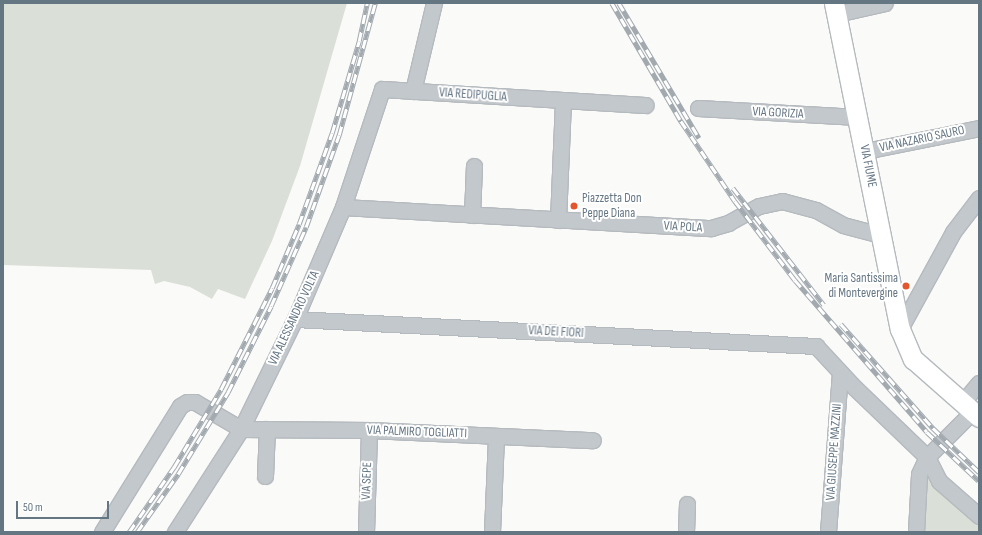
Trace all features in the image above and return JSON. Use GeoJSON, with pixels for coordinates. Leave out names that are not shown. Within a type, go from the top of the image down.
{"type":"FeatureCollection","features":[{"type":"Feature","properties":{"kind":"main road","name":"VIA FIUME"},"geometry":{"type":"LineString","coordinates":[[835,8],[900,329],[913,359],[971,411]]}},
{"type":"Feature","properties":{"kind":"street"},"geometry":{"type":"LineString","coordinates":[[413,91],[434,3]]}},
{"type":"Feature","properties":{"kind":"street"},"geometry":{"type":"LineString","coordinates":[[835,8],[885,3]]}},
{"type":"Feature","properties":{"kind":"street","name":"VIA REDIPUGLIA"},"geometry":{"type":"LineString","coordinates":[[382,89],[646,106]]}},
{"type":"Feature","properties":{"kind":"street","name":"VIA ALESSANDRO VOLTA"},"geometry":{"type":"LineString","coordinates":[[175,532],[241,428],[295,319],[343,206],[382,89]]}},
{"type":"Feature","properties":{"kind":"street"},"geometry":{"type":"LineString","coordinates":[[558,220],[563,101]]}},
{"type":"Feature","properties":{"kind":"street","name":"VIA GORIZIA"},"geometry":{"type":"LineString","coordinates":[[698,108],[858,117]]}},
{"type":"Feature","properties":{"kind":"street","name":"VIA NAZARIO SAURO"},"geometry":{"type":"LineString","coordinates":[[865,151],[979,128]]}},
{"type":"Feature","properties":{"kind":"street"},"geometry":{"type":"LineString","coordinates":[[472,215],[474,166]]}},
{"type":"Feature","properties":{"kind":"street"},"geometry":{"type":"LineString","coordinates":[[900,329],[953,232],[979,198]]}},
{"type":"Feature","properties":{"kind":"street","name":"VIA POLA"},"geometry":{"type":"LineString","coordinates":[[343,206],[472,215],[711,228],[728,223],[759,206],[782,201],[816,210],[843,225],[881,235]]}},
{"type":"Feature","properties":{"kind":"street","name":"VIA DEI FIORI"},"geometry":{"type":"LineString","coordinates":[[295,319],[816,346],[840,372]]}},
{"type":"Feature","properties":{"kind":"street"},"geometry":{"type":"LineString","coordinates":[[840,372],[927,457],[939,481],[979,516]]}},
{"type":"Feature","properties":{"kind":"street","name":"VIA GIUSEPPE MAZZINI"},"geometry":{"type":"LineString","coordinates":[[828,532],[840,372]]}},
{"type":"Feature","properties":{"kind":"street"},"geometry":{"type":"LineString","coordinates":[[916,532],[919,474],[927,457],[971,411],[979,383]]}},
{"type":"Feature","properties":{"kind":"street"},"geometry":{"type":"LineString","coordinates":[[102,532],[184,403],[195,402],[241,428]]}},
{"type":"Feature","properties":{"kind":"street","name":"VIA PALMIRO TOGLIATTI"},"geometry":{"type":"LineString","coordinates":[[241,428],[369,430],[593,440]]}},
{"type":"Feature","properties":{"kind":"street"},"geometry":{"type":"LineString","coordinates":[[265,476],[267,429]]}},
{"type":"Feature","properties":{"kind":"street","name":"VIA SEPE"},"geometry":{"type":"LineString","coordinates":[[366,532],[369,430]]}},
{"type":"Feature","properties":{"kind":"street"},"geometry":{"type":"LineString","coordinates":[[492,532],[496,436]]}},
{"type":"Feature","properties":{"kind":"street"},"geometry":{"type":"LineString","coordinates":[[686,532],[687,504]]}},
{"type":"Feature","properties":{"kind":"shaded area"},"geometry":{"type":"Polygon","coordinates":[[[3,3],[347,3],[300,166],[272,241],[245,299],[218,289],[212,299],[190,287],[164,281],[155,284],[151,270],[3,265],[3,3]]]}},
{"type":"Feature","properties":{"kind":"shaded area"},"geometry":{"type":"Polygon","coordinates":[[[928,476],[979,521],[979,532],[924,532],[928,476]]]}},
{"type":"Feature","properties":{"kind":"railway"},"geometry":{"type":"LineString","coordinates":[[129,532],[174,467],[221,389],[272,288],[299,224],[332,133],[359,41],[367,3]]}},
{"type":"Feature","properties":{"kind":"railway"},"geometry":{"type":"LineString","coordinates":[[137,532],[178,474],[228,392],[271,306],[306,227],[339,135],[375,3]]}},
{"type":"Feature","properties":{"kind":"railway"},"geometry":{"type":"LineString","coordinates":[[612,3],[681,121],[735,201],[795,280],[927,432],[979,481]]}},
{"type":"Feature","properties":{"kind":"railway"},"geometry":{"type":"LineString","coordinates":[[619,3],[699,138]]}},
{"type":"Feature","properties":{"kind":"railway"},"geometry":{"type":"LineString","coordinates":[[733,188],[824,305]]}},
{"type":"Feature","properties":{"kind":"railway"},"geometry":{"type":"LineString","coordinates":[[841,324],[933,428],[979,472]]}},
{"type":"Feature","properties":{"kind":"place","name":"Piazzetta Don Peppe Diana"},"geometry":{"type":"Point","coordinates":[574,206]}},
{"type":"Feature","properties":{"kind":"place","name":"Maria Santissima di Montevergine"},"geometry":{"type":"Point","coordinates":[906,286]}}]}
